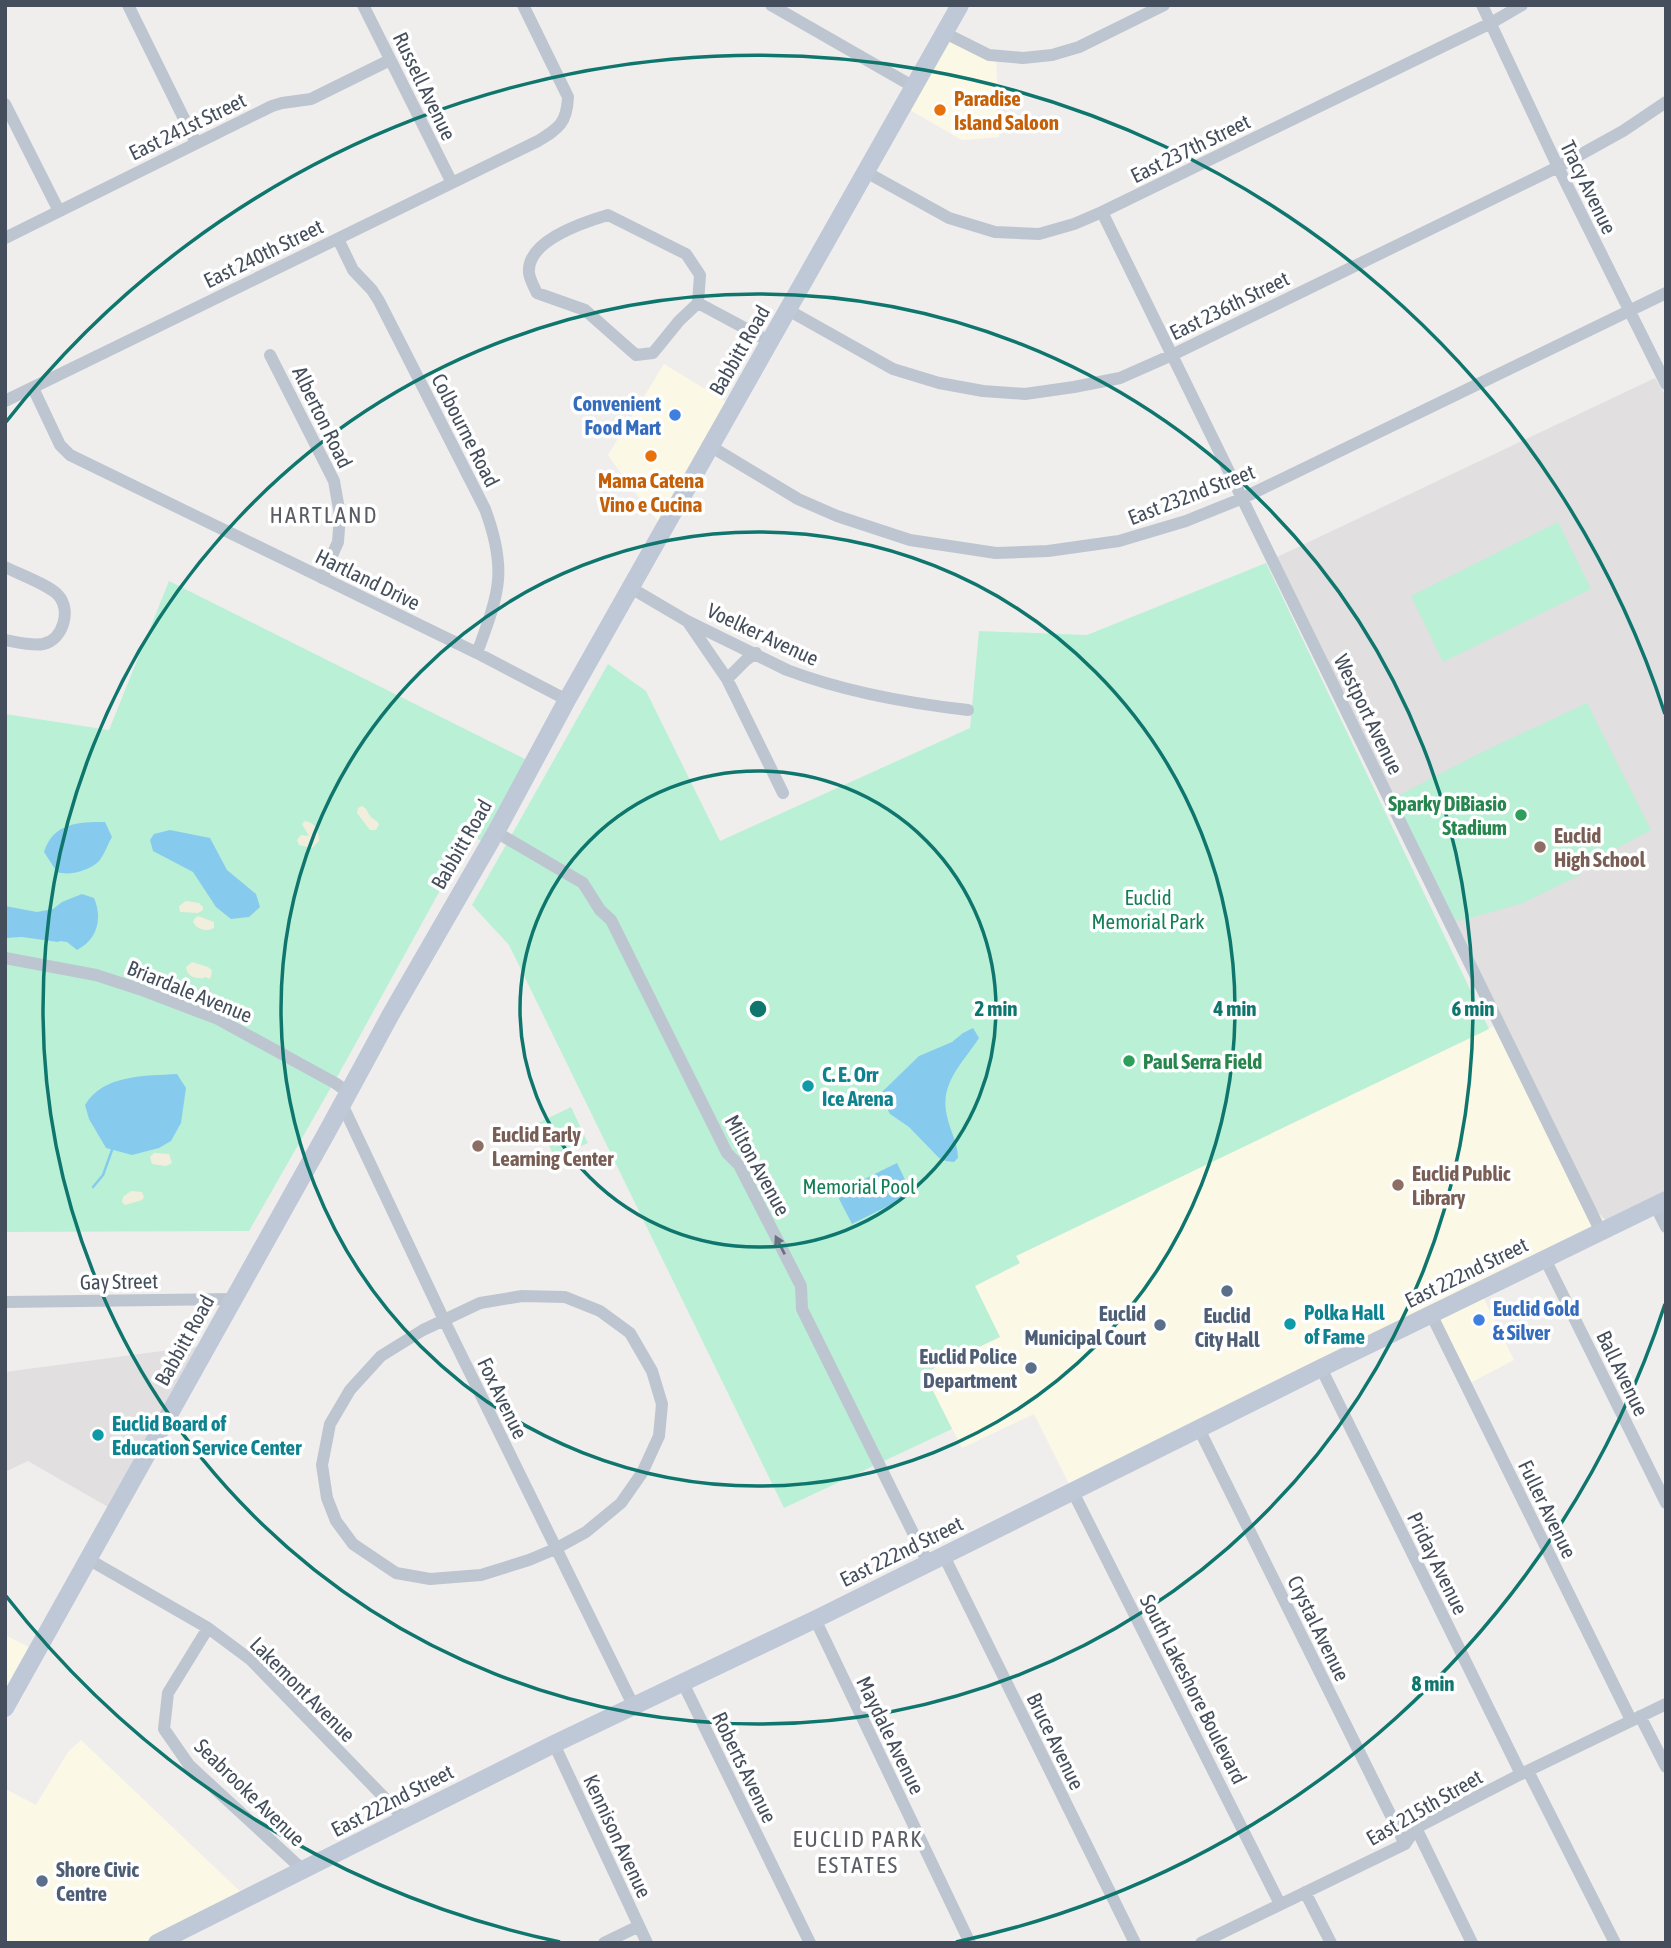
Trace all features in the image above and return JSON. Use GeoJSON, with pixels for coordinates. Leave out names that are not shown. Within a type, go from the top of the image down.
{"type":"FeatureCollection","features":[{"type":"Feature","properties":{"kind":"main road","name":"Babbitt Road"},"geometry":{"type":"LineString","coordinates":[[5,1708],[391,1014],[496,832],[567,700],[960,5]]}},
{"type":"Feature","properties":{"kind":"main road","name":"East 222nd Street"},"geometry":{"type":"LineString","coordinates":[[157,1943],[554,1745],[1661,1203]]}},
{"type":"Feature","properties":{"kind":"street"},"geometry":{"type":"LineString","coordinates":[[128,5],[196,143]]}},
{"type":"Feature","properties":{"kind":"street","name":"Russell Avenue"},"geometry":{"type":"LineString","coordinates":[[363,5],[452,183]]}},
{"type":"Feature","properties":{"kind":"street","name":"East 240th Street"},"geometry":{"type":"LineString","coordinates":[[5,401],[538,141],[562,125],[568,97],[523,5]]}},
{"type":"Feature","properties":{"kind":"street"},"geometry":{"type":"LineString","coordinates":[[771,5],[914,87]]}},
{"type":"Feature","properties":{"kind":"street"},"geometry":{"type":"LineString","coordinates":[[945,33],[989,55],[1023,58],[1052,55],[1079,47],[1164,5]]}},
{"type":"Feature","properties":{"kind":"street","name":"Tracy Avenue"},"geometry":{"type":"LineString","coordinates":[[1482,5],[1558,167],[1666,384]]}},
{"type":"Feature","properties":{"kind":"street","name":"East 237th Street"},"geometry":{"type":"LineString","coordinates":[[866,172],[949,218],[995,232],[1039,234],[1102,212],[1491,23],[1522,5]]}},
{"type":"Feature","properties":{"kind":"street","name":"East 241st Street"},"geometry":{"type":"LineString","coordinates":[[5,238],[272,106],[311,99],[390,60]]}},
{"type":"Feature","properties":{"kind":"street","name":"East 236th Street"},"geometry":{"type":"LineString","coordinates":[[788,310],[893,369],[939,383],[983,391],[1025,394],[1120,378],[1558,167],[1623,131],[1666,102]]}},
{"type":"Feature","properties":{"kind":"street"},"geometry":{"type":"LineString","coordinates":[[5,104],[59,211]]}},
{"type":"Feature","properties":{"kind":"street","name":"Westport Avenue"},"geometry":{"type":"LineString","coordinates":[[1102,212],[1601,1232]]}},
{"type":"Feature","properties":{"kind":"street"},"geometry":{"type":"LineString","coordinates":[[608,215],[685,254],[700,275],[698,303],[653,353],[636,355],[585,310],[537,293],[528,270],[536,250],[579,224],[608,215]]}},
{"type":"Feature","properties":{"kind":"street","name":"Colbourne Road"},"geometry":{"type":"LineString","coordinates":[[338,239],[353,270],[372,290],[379,302],[485,509],[494,535],[499,564],[498,591],[477,653]]}},
{"type":"Feature","properties":{"kind":"street","name":"East 232nd Street"},"geometry":{"type":"LineString","coordinates":[[710,446],[798,499],[837,516],[910,540],[996,553],[1048,551],[1119,541],[1186,521],[1243,498],[1666,293]]}},
{"type":"Feature","properties":{"kind":"street"},"geometry":{"type":"LineString","coordinates":[[698,303],[769,341]]}},
{"type":"Feature","properties":{"kind":"street","name":"Alberton Road"},"geometry":{"type":"LineString","coordinates":[[270,355],[334,481],[340,515],[338,542],[322,578]]}},
{"type":"Feature","properties":{"kind":"street","name":"Hartland Drive"},"geometry":{"type":"LineString","coordinates":[[33,388],[61,445],[70,455],[477,653],[567,700]]}},
{"type":"Feature","properties":{"kind":"street"},"geometry":{"type":"LineString","coordinates":[[5,567],[59,596],[65,609],[65,622],[49,642],[27,644],[5,640]]}},
{"type":"Feature","properties":{"kind":"street","name":"Voelker Avenue"},"geometry":{"type":"LineString","coordinates":[[631,589],[687,621],[787,670],[849,690],[920,705],[968,710]]}},
{"type":"Feature","properties":{"kind":"street"},"geometry":{"type":"LineString","coordinates":[[687,621],[727,679],[783,793]]}},
{"type":"Feature","properties":{"kind":"street"},"geometry":{"type":"LineString","coordinates":[[727,679],[756,653]]}},
{"type":"Feature","properties":{"kind":"street","name":"Milton Avenue"},"geometry":{"type":"LineString","coordinates":[[496,832],[583,883],[600,910],[611,920],[723,1146],[739,1165],[801,1286],[802,1308],[936,1560]]}},
{"type":"Feature","properties":{"kind":"street","name":"Briardale Avenue"},"geometry":{"type":"LineString","coordinates":[[5,958],[96,975],[218,1018],[335,1083],[345,1098]]}},
{"type":"Feature","properties":{"kind":"street","name":"Fox Avenue"},"geometry":{"type":"LineString","coordinates":[[345,1098],[444,1320],[634,1707]]}},
{"type":"Feature","properties":{"kind":"street"},"geometry":{"type":"LineString","coordinates":[[1661,1203],[1666,1227]]}},
{"type":"Feature","properties":{"kind":"street","name":"Ball Avenue"},"geometry":{"type":"LineString","coordinates":[[1545,1259],[1666,1503]]}},
{"type":"Feature","properties":{"kind":"street"},"geometry":{"type":"LineString","coordinates":[[522,1296],[565,1297],[600,1311],[630,1333],[652,1371],[662,1404],[659,1436],[642,1474],[621,1503],[586,1532],[555,1549],[481,1575],[430,1579],[396,1573],[353,1544],[336,1521],[327,1498],[322,1465],[330,1424],[350,1390],[381,1356],[423,1330],[480,1303],[522,1296]]}},
{"type":"Feature","properties":{"kind":"street","name":"Gay Street"},"geometry":{"type":"LineString","coordinates":[[5,1302],[233,1299]]}},
{"type":"Feature","properties":{"kind":"street","name":"Fuller Avenue"},"geometry":{"type":"LineString","coordinates":[[1431,1314],[1636,1718],[1666,1767]]}},
{"type":"Feature","properties":{"kind":"street","name":"Priday Avenue"},"geometry":{"type":"LineString","coordinates":[[1321,1368],[1524,1773],[1615,1943]]}},
{"type":"Feature","properties":{"kind":"street","name":"Crystal Avenue"},"geometry":{"type":"LineString","coordinates":[[1199,1429],[1405,1844]]}},
{"type":"Feature","properties":{"kind":"street","name":"South Lakeshore Boulevard"},"geometry":{"type":"LineString","coordinates":[[1073,1492],[1280,1904]]}},
{"type":"Feature","properties":{"kind":"street","name":"Lakemont Avenue"},"geometry":{"type":"LineString","coordinates":[[88,1559],[208,1628],[251,1660],[405,1819]]}},
{"type":"Feature","properties":{"kind":"street","name":"Bruce Avenue"},"geometry":{"type":"LineString","coordinates":[[936,1560],[1135,1943]]}},
{"type":"Feature","properties":{"kind":"street","name":"Maydale Avenue"},"geometry":{"type":"LineString","coordinates":[[815,1619],[970,1943]]}},
{"type":"Feature","properties":{"kind":"street","name":"Seabrooke Avenue"},"geometry":{"type":"LineString","coordinates":[[208,1628],[168,1693],[164,1730],[189,1765],[303,1870]]}},
{"type":"Feature","properties":{"kind":"street","name":"Roberts Avenue"},"geometry":{"type":"LineString","coordinates":[[683,1684],[810,1943]]}},
{"type":"Feature","properties":{"kind":"street","name":"East 215th Street"},"geometry":{"type":"LineString","coordinates":[[1201,1943],[1405,1844],[1416,1828],[1666,1704]]}},
{"type":"Feature","properties":{"kind":"street","name":"Kennison Avenue"},"geometry":{"type":"LineString","coordinates":[[554,1745],[647,1943]]}},
{"type":"Feature","properties":{"kind":"street"},"geometry":{"type":"LineString","coordinates":[[1416,1828],[1472,1943]]}},
{"type":"Feature","properties":{"kind":"street"},"geometry":{"type":"LineString","coordinates":[[1305,1892],[1331,1943]]}},
{"type":"Feature","properties":{"kind":"street"},"geometry":{"type":"LineString","coordinates":[[604,1943],[639,1926]]}},
{"type":"Feature","properties":{"kind":"shaded area"},"geometry":{"type":"Polygon","coordinates":[[[945,33],[996,56],[999,137],[962,140],[903,106],[945,33]]]}},
{"type":"Feature","properties":{"kind":"shaded area"},"geometry":{"type":"Polygon","coordinates":[[[664,364],[733,406],[664,529],[608,455],[664,364]]]}},
{"type":"Feature","properties":{"kind":"shaded area","name":"Euclid High School"},"geometry":{"type":"Polygon","coordinates":[[[1655,378],[1666,396],[1666,1194],[1607,1221],[1597,1212],[1277,557],[1655,378]]]}},
{"type":"Feature","properties":{"kind":"shaded area"},"geometry":{"type":"Polygon","coordinates":[[[1498,1024],[1601,1232],[1480,1291],[1514,1360],[1466,1385],[1431,1315],[1073,1492],[1034,1414],[962,1448],[924,1373],[1000,1337],[975,1286],[1019,1264],[1016,1256],[1498,1024]]]}},
{"type":"Feature","properties":{"kind":"shaded area"},"geometry":{"type":"Polygon","coordinates":[[[207,1345],[115,1511],[28,1461],[5,1472],[5,1372],[207,1345]]]}},
{"type":"Feature","properties":{"kind":"shaded area"},"geometry":{"type":"Polygon","coordinates":[[[5,1635],[37,1651],[5,1708],[5,1635]]]}},
{"type":"Feature","properties":{"kind":"shaded area"},"geometry":{"type":"Polygon","coordinates":[[[81,1740],[247,1898],[157,1943],[5,1943],[5,1789],[36,1805],[68,1752],[81,1740]]]}},
{"type":"Feature","properties":{"kind":"green space"},"geometry":{"type":"Polygon","coordinates":[[[1558,522],[1591,589],[1443,662],[1411,596],[1558,522]]]}},
{"type":"Feature","properties":{"kind":"green space","name":"Euclid Memorial Park"},"geometry":{"type":"Polygon","coordinates":[[[1266,563],[1489,1029],[1016,1256],[1020,1263],[975,1286],[1000,1337],[924,1373],[952,1429],[784,1508],[509,945],[472,905],[608,664],[646,691],[720,841],[970,728],[979,631],[1087,635],[1266,563]]]}},
{"type":"Feature","properties":{"kind":"green space"},"geometry":{"type":"Polygon","coordinates":[[[169,581],[533,763],[489,844],[470,836],[249,1231],[5,1232],[5,714],[109,730],[169,581]]]}},
{"type":"Feature","properties":{"kind":"green space","name":"Sparky DiBiasio Stadium"},"geometry":{"type":"Polygon","coordinates":[[[1587,703],[1651,830],[1589,863],[1580,875],[1523,903],[1451,921],[1392,799],[1480,753],[1587,703]]]}},
{"type":"Feature","properties":{"kind":"green space"},"geometry":{"type":"Polygon","coordinates":[[[571,1107],[588,1143],[555,1158],[538,1123],[571,1107]]]}},
{"type":"Feature","properties":{"kind":"sand"},"geometry":{"type":"Polygon","coordinates":[[[362,806],[379,824],[376,830],[370,830],[357,813],[362,806]]]}},
{"type":"Feature","properties":{"kind":"sand"},"geometry":{"type":"Polygon","coordinates":[[[305,821],[316,828],[318,834],[319,841],[312,848],[299,845],[297,840],[301,835],[309,836],[302,824],[305,821]]]}},
{"type":"Feature","properties":{"kind":"sand"},"geometry":{"type":"Polygon","coordinates":[[[186,901],[199,903],[203,910],[198,913],[180,912],[179,906],[186,901]]]}},
{"type":"Feature","properties":{"kind":"sand"},"geometry":{"type":"Polygon","coordinates":[[[198,916],[214,922],[214,928],[205,930],[197,927],[193,922],[198,916]]]}},
{"type":"Feature","properties":{"kind":"sand"},"geometry":{"type":"Polygon","coordinates":[[[192,962],[212,970],[211,977],[191,976],[186,967],[192,962]]]}},
{"type":"Feature","properties":{"kind":"sand"},"geometry":{"type":"Polygon","coordinates":[[[154,1153],[169,1154],[172,1163],[166,1166],[152,1164],[150,1157],[154,1153]]]}},
{"type":"Feature","properties":{"kind":"sand"},"geometry":{"type":"Polygon","coordinates":[[[131,1191],[142,1192],[144,1197],[125,1205],[122,1202],[123,1197],[131,1191]]]}},
{"type":"Feature","properties":{"kind":"water"},"geometry":{"type":"Polygon","coordinates":[[[105,822],[112,837],[97,863],[78,872],[57,872],[44,852],[54,835],[68,826],[105,822]]]}},
{"type":"Feature","properties":{"kind":"water"},"geometry":{"type":"Polygon","coordinates":[[[170,830],[210,838],[227,870],[256,894],[260,907],[249,917],[231,919],[216,907],[193,872],[153,851],[150,840],[154,834],[170,830]]]}},
{"type":"Feature","properties":{"kind":"water"},"geometry":{"type":"Polygon","coordinates":[[[82,894],[94,898],[98,921],[94,935],[77,950],[67,942],[5,938],[5,906],[37,912],[53,909],[82,894]]]}},
{"type":"Feature","properties":{"kind":"water"},"geometry":{"type":"Polygon","coordinates":[[[973,1028],[979,1038],[954,1074],[946,1093],[947,1116],[958,1158],[954,1162],[946,1161],[939,1158],[909,1127],[890,1114],[882,1092],[919,1056],[952,1042],[973,1028]]]}},
{"type":"Feature","properties":{"kind":"water"},"geometry":{"type":"Polygon","coordinates":[[[177,1074],[186,1088],[181,1123],[171,1141],[159,1148],[132,1155],[106,1148],[89,1119],[85,1105],[93,1095],[103,1087],[126,1079],[177,1074]]]}},
{"type":"Feature","properties":{"kind":"water"},"geometry":{"type":"Polygon","coordinates":[[[897,1163],[912,1194],[852,1224],[836,1193],[897,1163]]]}},
{"type":"Feature","properties":{"kind":"waterway"},"geometry":{"type":"LineString","coordinates":[[93,1187],[103,1175],[112,1150]]}},
{"type":"Feature","properties":{"kind":"place","name":"Paradise Island Saloon"},"geometry":{"type":"Point","coordinates":[940,110]}},
{"type":"Feature","properties":{"kind":"place","name":"Convenient Food Mart"},"geometry":{"type":"Point","coordinates":[675,415]}},
{"type":"Feature","properties":{"kind":"place","name":"Mama Catena Vino e Cucina"},"geometry":{"type":"Point","coordinates":[651,456]}},
{"type":"Feature","properties":{"kind":"place","name":"Sparky DiBiasio Stadium"},"geometry":{"type":"Point","coordinates":[1521,815]}},
{"type":"Feature","properties":{"kind":"place","name":"Euclid High School"},"geometry":{"type":"Point","coordinates":[1540,847]}},
{"type":"Feature","properties":{"kind":"place","name":"Paul Serra Field"},"geometry":{"type":"Point","coordinates":[1129,1061]}},
{"type":"Feature","properties":{"kind":"place","name":"C. E. Orr Ice Arena"},"geometry":{"type":"Point","coordinates":[808,1086]}},
{"type":"Feature","properties":{"kind":"place","name":"Euclid Early Learning Center"},"geometry":{"type":"Point","coordinates":[478,1146]}},
{"type":"Feature","properties":{"kind":"place","name":"Euclid Public Library"},"geometry":{"type":"Point","coordinates":[1398,1185]}},
{"type":"Feature","properties":{"kind":"place","name":"Euclid City Hall"},"geometry":{"type":"Point","coordinates":[1227,1291]}},
{"type":"Feature","properties":{"kind":"place","name":"Euclid Gold & Silver"},"geometry":{"type":"Point","coordinates":[1479,1320]}},
{"type":"Feature","properties":{"kind":"place","name":"Polka Hall of Fame"},"geometry":{"type":"Point","coordinates":[1290,1324]}},
{"type":"Feature","properties":{"kind":"place","name":"Euclid Municipal Court"},"geometry":{"type":"Point","coordinates":[1160,1325]}},
{"type":"Feature","properties":{"kind":"place","name":"Euclid Police Department"},"geometry":{"type":"Point","coordinates":[1031,1368]}},
{"type":"Feature","properties":{"kind":"place","name":"Euclid Board of Education Service Center"},"geometry":{"type":"Point","coordinates":[98,1435]}},
{"type":"Feature","properties":{"kind":"place","name":"Shore Civic Centre"},"geometry":{"type":"Point","coordinates":[42,1881]}},
{"type":"Feature","properties":{"kind":"district","name":"HARTLAND"},"geometry":{"type":"Point","coordinates":[324,515]}},
{"type":"Feature","properties":{"kind":"district","name":"EUCLID PARK ESTATES"},"geometry":{"type":"Point","coordinates":[858,1852]}},
{"type":"Feature","properties":{"kind":"park label","name":"Memorial Pool"},"geometry":{"type":"Point","coordinates":[859,1186]}}]}
